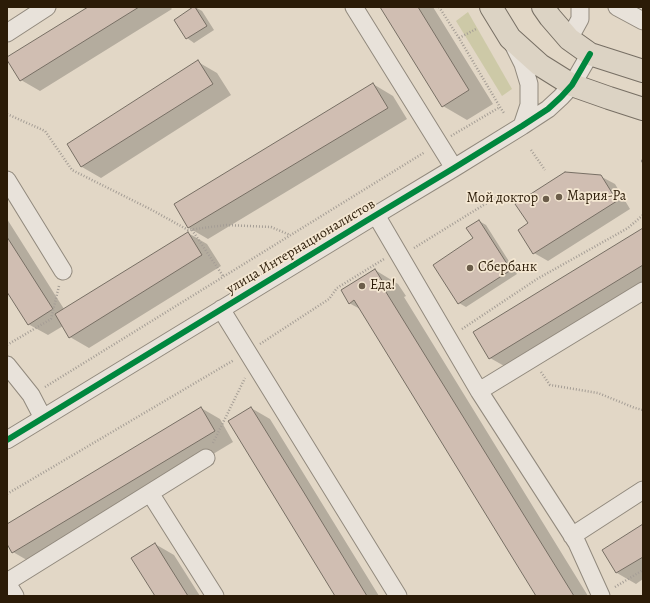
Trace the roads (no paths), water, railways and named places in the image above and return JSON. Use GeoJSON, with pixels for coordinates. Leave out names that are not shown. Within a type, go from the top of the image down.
{"type":"FeatureCollection","features":[{"type":"Feature","properties":{"kind":"main road"},"geometry":{"type":"LineString","coordinates":[[491,7],[510,38],[540,65],[572,85],[643,109]]}},
{"type":"Feature","properties":{"kind":"main road"},"geometry":{"type":"LineString","coordinates":[[543,7],[569,39],[590,54],[643,71]]}},
{"type":"Feature","properties":{"kind":"street"},"geometry":{"type":"LineString","coordinates":[[7,33],[47,7]]}},
{"type":"Feature","properties":{"kind":"street"},"geometry":{"type":"LineString","coordinates":[[354,7],[454,168]]}},
{"type":"Feature","properties":{"kind":"street"},"geometry":{"type":"LineString","coordinates":[[569,39],[580,19],[580,7]]}},
{"type":"Feature","properties":{"kind":"street"},"geometry":{"type":"LineString","coordinates":[[617,7],[643,21]]}},
{"type":"Feature","properties":{"kind":"street"},"geometry":{"type":"LineString","coordinates":[[510,38],[523,64],[529,84],[529,105],[522,126]]}},
{"type":"Feature","properties":{"kind":"street","name":"улица Интернационалистов"},"geometry":{"type":"LineString","coordinates":[[7,440],[454,168],[548,109],[572,85],[590,54]]}},
{"type":"Feature","properties":{"kind":"street"},"geometry":{"type":"LineString","coordinates":[[7,180],[63,272]]}},
{"type":"Feature","properties":{"kind":"street"},"geometry":{"type":"LineString","coordinates":[[376,215],[479,391],[577,542],[601,596]]}},
{"type":"Feature","properties":{"kind":"street"},"geometry":{"type":"LineString","coordinates":[[479,391],[643,291]]}},
{"type":"Feature","properties":{"kind":"street"},"geometry":{"type":"LineString","coordinates":[[221,309],[398,596]]}},
{"type":"Feature","properties":{"kind":"street"},"geometry":{"type":"LineString","coordinates":[[7,365],[31,395],[43,418]]}},
{"type":"Feature","properties":{"kind":"street"},"geometry":{"type":"LineString","coordinates":[[15,596],[7,582],[206,458]]}},
{"type":"Feature","properties":{"kind":"street"},"geometry":{"type":"LineString","coordinates":[[572,536],[643,490]]}},
{"type":"Feature","properties":{"kind":"street"},"geometry":{"type":"LineString","coordinates":[[150,493],[215,596]]}},
{"type":"Feature","properties":{"kind":"place","name":"Мария-Ра"},"geometry":{"type":"Point","coordinates":[559,197]}},
{"type":"Feature","properties":{"kind":"place","name":"Мой доктор"},"geometry":{"type":"Point","coordinates":[546,199]}},
{"type":"Feature","properties":{"kind":"place","name":"Сбербанк"},"geometry":{"type":"Point","coordinates":[470,268]}},
{"type":"Feature","properties":{"kind":"place","name":"Еда!"},"geometry":{"type":"Point","coordinates":[362,286]}}]}
